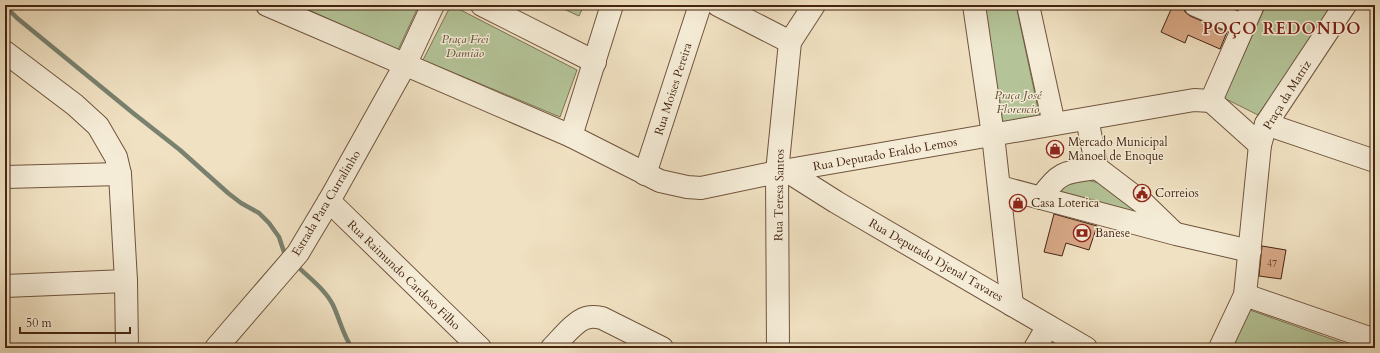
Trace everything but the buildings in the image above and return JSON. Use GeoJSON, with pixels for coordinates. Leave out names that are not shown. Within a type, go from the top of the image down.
{"type":"FeatureCollection","features":[{"type":"Feature","properties":{"kind":"street"},"geometry":{"type":"LineString","coordinates":[[267,5],[570,136],[645,174]]}},
{"type":"Feature","properties":{"kind":"street"},"geometry":{"type":"LineString","coordinates":[[405,65],[433,5]]}},
{"type":"Feature","properties":{"kind":"street"},"geometry":{"type":"LineString","coordinates":[[482,5],[595,62]]}},
{"type":"Feature","properties":{"kind":"street"},"geometry":{"type":"LineString","coordinates":[[570,136],[595,62],[612,5]]}},
{"type":"Feature","properties":{"kind":"street","name":"Rua Moises Pereira"},"geometry":{"type":"LineString","coordinates":[[645,174],[700,5]]}},
{"type":"Feature","properties":{"kind":"street"},"geometry":{"type":"LineString","coordinates":[[718,5],[790,42],[814,5]]}},
{"type":"Feature","properties":{"kind":"street"},"geometry":{"type":"LineString","coordinates":[[974,5],[1000,187],[1012,305]]}},
{"type":"Feature","properties":{"kind":"street"},"geometry":{"type":"LineString","coordinates":[[1028,5],[1054,124],[1194,100],[1211,101],[1253,5]]}},
{"type":"Feature","properties":{"kind":"street"},"geometry":{"type":"LineString","coordinates":[[1195,5],[1244,26]]}},
{"type":"Feature","properties":{"kind":"street","name":"Praça da Matriz"},"geometry":{"type":"LineString","coordinates":[[1211,101],[1260,145],[1266,124],[1345,5]]}},
{"type":"Feature","properties":{"kind":"street","name":"Rua Teresa Santos"},"geometry":{"type":"LineString","coordinates":[[778,348],[782,171],[790,42]]}},
{"type":"Feature","properties":{"kind":"street"},"geometry":{"type":"LineString","coordinates":[[5,52],[75,105],[98,126],[116,157],[120,174],[126,281],[127,348]]}},
{"type":"Feature","properties":{"kind":"street","name":"Estrada Para Curralinho"},"geometry":{"type":"LineString","coordinates":[[216,348],[291,261],[330,201],[405,65]]}},
{"type":"Feature","properties":{"kind":"street"},"geometry":{"type":"LineString","coordinates":[[1087,119],[1097,168],[1143,203],[1176,234]]}},
{"type":"Feature","properties":{"kind":"street","name":"Rua Deputado Eraldo Lemos"},"geometry":{"type":"LineString","coordinates":[[645,174],[673,185],[701,188],[782,171],[1054,124]]}},
{"type":"Feature","properties":{"kind":"street"},"geometry":{"type":"LineString","coordinates":[[1266,124],[1375,161]]}},
{"type":"Feature","properties":{"kind":"street"},"geometry":{"type":"LineString","coordinates":[[1220,348],[1245,295],[1260,145]]}},
{"type":"Feature","properties":{"kind":"street"},"geometry":{"type":"LineString","coordinates":[[1041,198],[1050,184],[1057,178],[1075,171],[1097,168]]}},
{"type":"Feature","properties":{"kind":"street","name":"Rua Deputado Djenal Tavares"},"geometry":{"type":"LineString","coordinates":[[782,171],[1086,348]]}},
{"type":"Feature","properties":{"kind":"street"},"geometry":{"type":"LineString","coordinates":[[5,178],[120,174]]}},
{"type":"Feature","properties":{"kind":"street"},"geometry":{"type":"LineString","coordinates":[[1000,187],[1176,234],[1250,251]]}},
{"type":"Feature","properties":{"kind":"street","name":"Rua Raimundo Cardoso Filho"},"geometry":{"type":"LineString","coordinates":[[330,201],[480,348]]}},
{"type":"Feature","properties":{"kind":"street"},"geometry":{"type":"LineString","coordinates":[[5,286],[126,281]]}},
{"type":"Feature","properties":{"kind":"street"},"geometry":{"type":"LineString","coordinates":[[1245,295],[1375,342],[1372,348]]}},
{"type":"Feature","properties":{"kind":"street"},"geometry":{"type":"LineString","coordinates":[[552,348],[578,322],[592,316],[602,318],[662,348]]}},
{"type":"Feature","properties":{"kind":"street"},"geometry":{"type":"LineString","coordinates":[[1035,348],[1048,326]]}},
{"type":"Feature","properties":{"kind":"green space","name":"Praça Frei Damião"},"geometry":{"type":"Polygon","coordinates":[[[298,5],[419,5],[398,50],[298,5]]]}},
{"type":"Feature","properties":{"kind":"green space","name":"Praça Frei Damião"},"geometry":{"type":"Polygon","coordinates":[[[451,5],[577,70],[560,117],[423,60],[451,5]]]}},
{"type":"Feature","properties":{"kind":"green space"},"geometry":{"type":"Polygon","coordinates":[[[555,5],[584,5],[579,16],[555,5]]]}},
{"type":"Feature","properties":{"kind":"green space","name":"Praça José Florencio"},"geometry":{"type":"Polygon","coordinates":[[[984,5],[1016,5],[1040,118],[1002,127],[984,5]]]}},
{"type":"Feature","properties":{"kind":"green space"},"geometry":{"type":"Polygon","coordinates":[[[1266,5],[1334,5],[1258,115],[1224,98],[1266,5]]]}},
{"type":"Feature","properties":{"kind":"green space"},"geometry":{"type":"Polygon","coordinates":[[[1079,178],[1107,185],[1146,218],[1055,194],[1060,187],[1079,178]]]}},
{"type":"Feature","properties":{"kind":"green space"},"geometry":{"type":"Polygon","coordinates":[[[1250,310],[1357,348],[1232,348],[1250,310]]]}},
{"type":"Feature","properties":{"kind":"waterway"},"geometry":{"type":"LineString","coordinates":[[5,6],[17,18],[180,150],[228,193],[241,203],[259,213],[269,223],[279,237],[284,252],[287,255]]}},
{"type":"Feature","properties":{"kind":"waterway"},"geometry":{"type":"LineString","coordinates":[[295,264],[321,288],[330,299],[346,338],[352,348]]}},
{"type":"Feature","properties":{"kind":"place","name":"Mercado Municipal Manoel de Enoque"},"geometry":{"type":"Point","coordinates":[1055,149]}},
{"type":"Feature","properties":{"kind":"place","name":"Correios"},"geometry":{"type":"Point","coordinates":[1142,193]}},
{"type":"Feature","properties":{"kind":"place","name":"Casa Loterica"},"geometry":{"type":"Point","coordinates":[1018,203]}},
{"type":"Feature","properties":{"kind":"place","name":"Banese"},"geometry":{"type":"Point","coordinates":[1082,233]}},
{"type":"Feature","properties":{"kind":"district","name":"POÇO REDONDO"},"geometry":{"type":"Point","coordinates":[1282,28]}}]}
